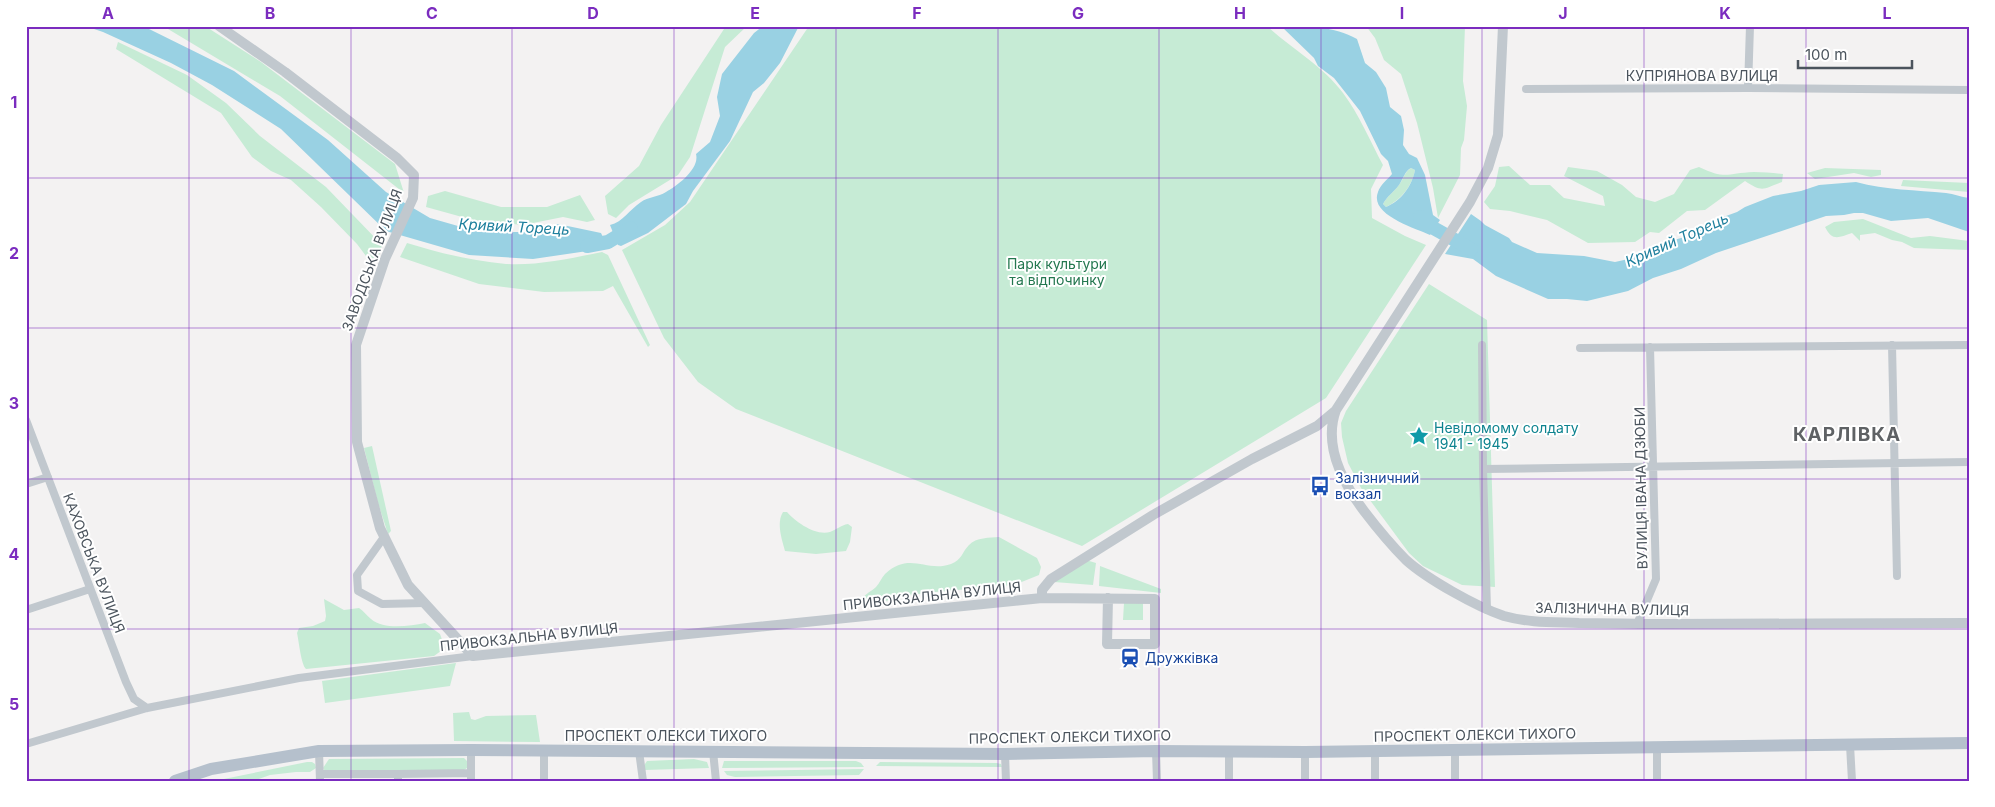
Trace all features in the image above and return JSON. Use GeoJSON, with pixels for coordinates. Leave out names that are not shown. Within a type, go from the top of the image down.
{"type":"FeatureCollection","features":[{"type":"Feature","properties":{"kind":"main road","name":"ПРОСПЕКТ ОЛЕКСИ ТИХОГО"},"geometry":{"type":"LineString","coordinates":[[175,781],[211,770],[319,751],[544,750],[1005,754],[1969,743]]}},
{"type":"Feature","properties":{"kind":"street","name":"ЗАВОДСЬКА ВУЛИЦЯ"},"geometry":{"type":"LineString","coordinates":[[219,26],[285,72],[397,158],[414,175],[413,198],[385,259],[356,345],[357,442],[380,528],[408,585],[472,656]]}},
{"type":"Feature","properties":{"kind":"street","name":"ЗАЛІЗНИЧНА ВУЛИЦЯ"},"geometry":{"type":"LineString","coordinates":[[1503,26],[1498,135],[1488,168],[1470,202],[1336,410],[1333,419],[1331,433],[1335,457],[1346,484],[1357,502],[1379,530],[1408,561],[1433,579],[1487,610],[1524,620],[1638,624],[1969,623]]}},
{"type":"Feature","properties":{"kind":"street"},"geometry":{"type":"LineString","coordinates":[[1748,88],[1750,26]]}},
{"type":"Feature","properties":{"kind":"street","name":"КУПРІЯНОВА ВУЛИЦЯ"},"geometry":{"type":"LineString","coordinates":[[1526,89],[1748,88],[1969,90]]}},
{"type":"Feature","properties":{"kind":"street"},"geometry":{"type":"LineString","coordinates":[[1482,345],[1487,610]]}},
{"type":"Feature","properties":{"kind":"street"},"geometry":{"type":"LineString","coordinates":[[1892,345],[1898,576]]}},
{"type":"Feature","properties":{"kind":"street"},"geometry":{"type":"LineString","coordinates":[[1580,348],[1969,345]]}},
{"type":"Feature","properties":{"kind":"street","name":"ВУЛИЦЯ ІВАНА ДЗЮБИ"},"geometry":{"type":"LineString","coordinates":[[1638,624],[1656,578],[1650,347]]}},
{"type":"Feature","properties":{"kind":"street","name":"ПРИВОКЗАЛЬНА ВУЛИЦЯ"},"geometry":{"type":"LineString","coordinates":[[1042,598],[1042,590],[1050,579],[1152,516],[1252,459],[1317,426],[1336,410]]}},
{"type":"Feature","properties":{"kind":"street","name":"КАХОВСЬКА ВУЛИЦЯ"},"geometry":{"type":"LineString","coordinates":[[26,420],[134,700],[147,708]]}},
{"type":"Feature","properties":{"kind":"street"},"geometry":{"type":"LineString","coordinates":[[1484,469],[1969,462]]}},
{"type":"Feature","properties":{"kind":"street"},"geometry":{"type":"LineString","coordinates":[[26,484],[48,476]]}},
{"type":"Feature","properties":{"kind":"street"},"geometry":{"type":"LineString","coordinates":[[384,537],[357,575],[358,591],[382,604],[425,603]]}},
{"type":"Feature","properties":{"kind":"street"},"geometry":{"type":"LineString","coordinates":[[26,610],[90,589]]}},
{"type":"Feature","properties":{"kind":"street","name":"ПРИВОКЗАЛЬНА ВУЛИЦЯ"},"geometry":{"type":"LineString","coordinates":[[26,744],[147,708],[299,678],[472,656],[1042,598],[1108,598],[1155,599],[1155,644],[1108,644],[1108,598]]}},
{"type":"Feature","properties":{"kind":"street"},"geometry":{"type":"LineString","coordinates":[[1850,745],[1852,781]]}},
{"type":"Feature","properties":{"kind":"street"},"geometry":{"type":"LineString","coordinates":[[1657,748],[1657,781]]}},
{"type":"Feature","properties":{"kind":"street"},"geometry":{"type":"LineString","coordinates":[[319,751],[320,777],[471,777],[471,750]]}},
{"type":"Feature","properties":{"kind":"street"},"geometry":{"type":"LineString","coordinates":[[544,750],[544,781]]}},
{"type":"Feature","properties":{"kind":"street"},"geometry":{"type":"LineString","coordinates":[[1455,750],[1455,781]]}},
{"type":"Feature","properties":{"kind":"street"},"geometry":{"type":"LineString","coordinates":[[713,751],[716,781]]}},
{"type":"Feature","properties":{"kind":"street"},"geometry":{"type":"LineString","coordinates":[[1156,751],[1157,781]]}},
{"type":"Feature","properties":{"kind":"street"},"geometry":{"type":"LineString","coordinates":[[1375,751],[1375,781]]}},
{"type":"Feature","properties":{"kind":"street"},"geometry":{"type":"LineString","coordinates":[[639,752],[643,781]]}},
{"type":"Feature","properties":{"kind":"street"},"geometry":{"type":"LineString","coordinates":[[1229,752],[1230,781]]}},
{"type":"Feature","properties":{"kind":"street"},"geometry":{"type":"LineString","coordinates":[[1305,752],[1305,781]]}},
{"type":"Feature","properties":{"kind":"street"},"geometry":{"type":"LineString","coordinates":[[1005,754],[1006,781]]}},
{"type":"Feature","properties":{"kind":"green space"},"geometry":{"type":"Polygon","coordinates":[[[163,26],[205,26],[261,62],[395,164],[404,193],[280,96],[163,26]]]}},
{"type":"Feature","properties":{"kind":"green space"},"geometry":{"type":"Polygon","coordinates":[[[726,26],[747,26],[725,47],[690,157],[678,175],[629,205],[616,218],[608,214],[605,196],[639,166],[661,125],[726,26]]]}},
{"type":"Feature","properties":{"kind":"green space","name":"Парк культури та відпочинку"},"geometry":{"type":"Polygon","coordinates":[[[809,26],[1267,26],[1335,83],[1349,101],[1359,119],[1383,165],[1371,189],[1372,218],[1426,245],[1326,398],[1082,546],[736,409],[698,382],[664,338],[622,250],[665,225],[690,202],[809,26]]]}},
{"type":"Feature","properties":{"kind":"green space"},"geometry":{"type":"Polygon","coordinates":[[[1366,26],[1465,26],[1463,81],[1467,106],[1464,140],[1461,148],[1460,175],[1438,218],[1433,188],[1417,123],[1401,74],[1384,60],[1375,38],[1366,26]]]}},
{"type":"Feature","properties":{"kind":"green space"},"geometry":{"type":"Polygon","coordinates":[[[118,42],[187,75],[226,103],[260,136],[326,187],[382,245],[379,256],[369,260],[357,244],[321,207],[291,180],[271,171],[252,157],[221,113],[116,49],[118,42]]]}},
{"type":"Feature","properties":{"kind":"green space"},"geometry":{"type":"Polygon","coordinates":[[[1509,166],[1530,185],[1550,185],[1564,198],[1605,206],[1603,196],[1564,176],[1568,167],[1597,171],[1622,185],[1636,197],[1655,202],[1674,194],[1690,170],[1699,167],[1721,175],[1754,172],[1783,174],[1782,182],[1763,189],[1745,181],[1705,210],[1687,211],[1659,233],[1650,232],[1635,242],[1588,243],[1547,220],[1510,211],[1490,209],[1484,202],[1495,186],[1499,167],[1509,166]]]}},
{"type":"Feature","properties":{"kind":"green space"},"geometry":{"type":"Polygon","coordinates":[[[1411,168],[1415,170],[1408,187],[1396,201],[1386,207],[1383,204],[1411,168]]]}},
{"type":"Feature","properties":{"kind":"green space"},"geometry":{"type":"Polygon","coordinates":[[[1825,168],[1881,170],[1881,175],[1871,177],[1854,173],[1815,179],[1807,173],[1825,168]]]}},
{"type":"Feature","properties":{"kind":"green space"},"geometry":{"type":"Polygon","coordinates":[[[1903,180],[1969,183],[1969,192],[1901,186],[1903,180]]]}},
{"type":"Feature","properties":{"kind":"green space"},"geometry":{"type":"Polygon","coordinates":[[[445,191],[501,207],[547,207],[580,195],[595,220],[587,222],[563,217],[523,225],[473,220],[426,207],[428,196],[445,191]]]}},
{"type":"Feature","properties":{"kind":"green space"},"geometry":{"type":"Polygon","coordinates":[[[1863,219],[1911,238],[1930,236],[1969,241],[1969,250],[1914,248],[1875,233],[1860,235],[1860,241],[1852,233],[1839,237],[1830,235],[1825,227],[1834,222],[1863,219]]]}},
{"type":"Feature","properties":{"kind":"green space"},"geometry":{"type":"Polygon","coordinates":[[[407,243],[456,256],[506,264],[542,263],[602,252],[608,255],[650,345],[648,347],[613,286],[603,291],[544,292],[479,284],[400,257],[407,243]]]}},
{"type":"Feature","properties":{"kind":"green space"},"geometry":{"type":"Polygon","coordinates":[[[1429,284],[1487,320],[1495,587],[1462,585],[1423,566],[1409,553],[1361,488],[1348,463],[1342,437],[1341,423],[1346,411],[1429,284]]]}},
{"type":"Feature","properties":{"kind":"green space"},"geometry":{"type":"Polygon","coordinates":[[[372,446],[391,531],[388,534],[364,448],[372,446]]]}},
{"type":"Feature","properties":{"kind":"green space"},"geometry":{"type":"Polygon","coordinates":[[[783,512],[787,512],[801,524],[818,532],[830,532],[848,524],[852,527],[850,542],[846,551],[816,554],[785,551],[780,526],[783,512]]]}},
{"type":"Feature","properties":{"kind":"green space"},"geometry":{"type":"Polygon","coordinates":[[[999,537],[1037,558],[1041,567],[1039,575],[1014,585],[924,593],[866,605],[862,603],[865,596],[894,567],[910,563],[934,566],[951,564],[960,558],[972,542],[983,538],[999,537]]]}},
{"type":"Feature","properties":{"kind":"green space"},"geometry":{"type":"Polygon","coordinates":[[[1086,560],[1096,563],[1093,585],[1054,582],[1086,560]]]}},
{"type":"Feature","properties":{"kind":"green space"},"geometry":{"type":"Polygon","coordinates":[[[1100,566],[1161,589],[1161,593],[1099,586],[1100,566]]]}},
{"type":"Feature","properties":{"kind":"green space"},"geometry":{"type":"Polygon","coordinates":[[[324,599],[344,610],[359,608],[371,619],[383,625],[397,626],[425,623],[440,634],[445,648],[434,656],[306,669],[301,658],[297,633],[299,628],[313,626],[325,621],[324,599]]]}},
{"type":"Feature","properties":{"kind":"green space"},"geometry":{"type":"Polygon","coordinates":[[[1124,603],[1143,603],[1143,620],[1123,620],[1124,603]]]}},
{"type":"Feature","properties":{"kind":"green space"},"geometry":{"type":"Polygon","coordinates":[[[456,663],[450,686],[325,703],[322,681],[456,663]]]}},
{"type":"Feature","properties":{"kind":"green space"},"geometry":{"type":"Polygon","coordinates":[[[469,712],[471,719],[475,720],[486,716],[536,715],[540,742],[454,741],[453,713],[469,712]]]}},
{"type":"Feature","properties":{"kind":"green space"},"geometry":{"type":"Polygon","coordinates":[[[464,758],[468,762],[467,768],[464,770],[325,771],[323,768],[329,759],[464,758]]]}},
{"type":"Feature","properties":{"kind":"green space"},"geometry":{"type":"Polygon","coordinates":[[[694,759],[707,762],[709,768],[645,770],[647,761],[694,759]]]}},
{"type":"Feature","properties":{"kind":"green space"},"geometry":{"type":"Polygon","coordinates":[[[724,761],[856,761],[864,767],[722,768],[724,761]]]}},
{"type":"Feature","properties":{"kind":"green space"},"geometry":{"type":"Polygon","coordinates":[[[307,762],[315,764],[316,768],[310,772],[270,775],[253,781],[214,781],[307,762]]]}},
{"type":"Feature","properties":{"kind":"green space"},"geometry":{"type":"Polygon","coordinates":[[[880,762],[997,763],[1001,764],[1002,767],[876,766],[880,762]]]}},
{"type":"Feature","properties":{"kind":"green space"},"geometry":{"type":"Polygon","coordinates":[[[864,769],[859,775],[735,777],[727,775],[724,771],[864,769]]]}},
{"type":"Feature","properties":{"kind":"water"},"geometry":{"type":"Polygon","coordinates":[[[85,26],[143,26],[234,71],[328,140],[386,192],[430,218],[479,232],[524,232],[558,224],[601,233],[608,248],[533,259],[469,255],[386,231],[281,129],[212,85],[171,63],[103,32],[85,26]]]}},
{"type":"Feature","properties":{"kind":"water"},"geometry":{"type":"Polygon","coordinates":[[[763,26],[799,26],[780,63],[764,83],[753,92],[730,141],[693,191],[686,204],[648,233],[621,246],[618,245],[610,225],[619,221],[644,200],[663,194],[671,189],[687,176],[695,165],[696,154],[710,142],[720,116],[717,97],[722,74],[754,33],[763,26]]]}},
{"type":"Feature","properties":{"kind":"water"},"geometry":{"type":"Polygon","coordinates":[[[1281,26],[1330,29],[1357,39],[1365,63],[1376,72],[1386,88],[1390,107],[1401,116],[1404,130],[1403,145],[1409,154],[1417,158],[1425,175],[1433,215],[1440,220],[1430,235],[1395,220],[1380,207],[1377,200],[1379,189],[1392,174],[1388,161],[1381,154],[1360,111],[1334,78],[1318,66],[1314,58],[1281,26]],[[1411,168],[1407,171],[1399,185],[1383,204],[1386,207],[1405,192],[1415,170],[1411,168]]]}},
{"type":"Feature","properties":{"kind":"water"},"geometry":{"type":"Polygon","coordinates":[[[1856,182],[1890,188],[1946,193],[1969,198],[1969,232],[1928,218],[1891,221],[1863,213],[1826,216],[1716,253],[1681,269],[1653,278],[1628,291],[1587,301],[1548,299],[1496,276],[1473,259],[1445,254],[1471,214],[1485,225],[1509,238],[1512,242],[1537,253],[1584,256],[1615,262],[1656,250],[1671,241],[1694,234],[1715,220],[1773,196],[1801,191],[1819,185],[1856,182]]]}},
{"type":"Feature","properties":{"kind":"waterway","name":"Кривий Торець"},"geometry":{"type":"LineString","coordinates":[[1420,217],[1428,225],[1471,249]]}},
{"type":"Feature","properties":{"kind":"waterway","name":"Кривий Торець"},"geometry":{"type":"LineString","coordinates":[[587,246],[608,242],[631,228]]}},
{"type":"Feature","properties":{"kind":"place","name":"Невідомому солдату 1941 - 1945"},"geometry":{"type":"Point","coordinates":[1419,436]}},
{"type":"Feature","properties":{"kind":"place","name":"Залізничний вокзал"},"geometry":{"type":"Point","coordinates":[1320,486]}},
{"type":"Feature","properties":{"kind":"place","name":"Дружківка"},"geometry":{"type":"Point","coordinates":[1130,658]}},
{"type":"Feature","properties":{"kind":"district","name":"КАРЛІВКА"},"geometry":{"type":"Point","coordinates":[1847,434]}}]}
